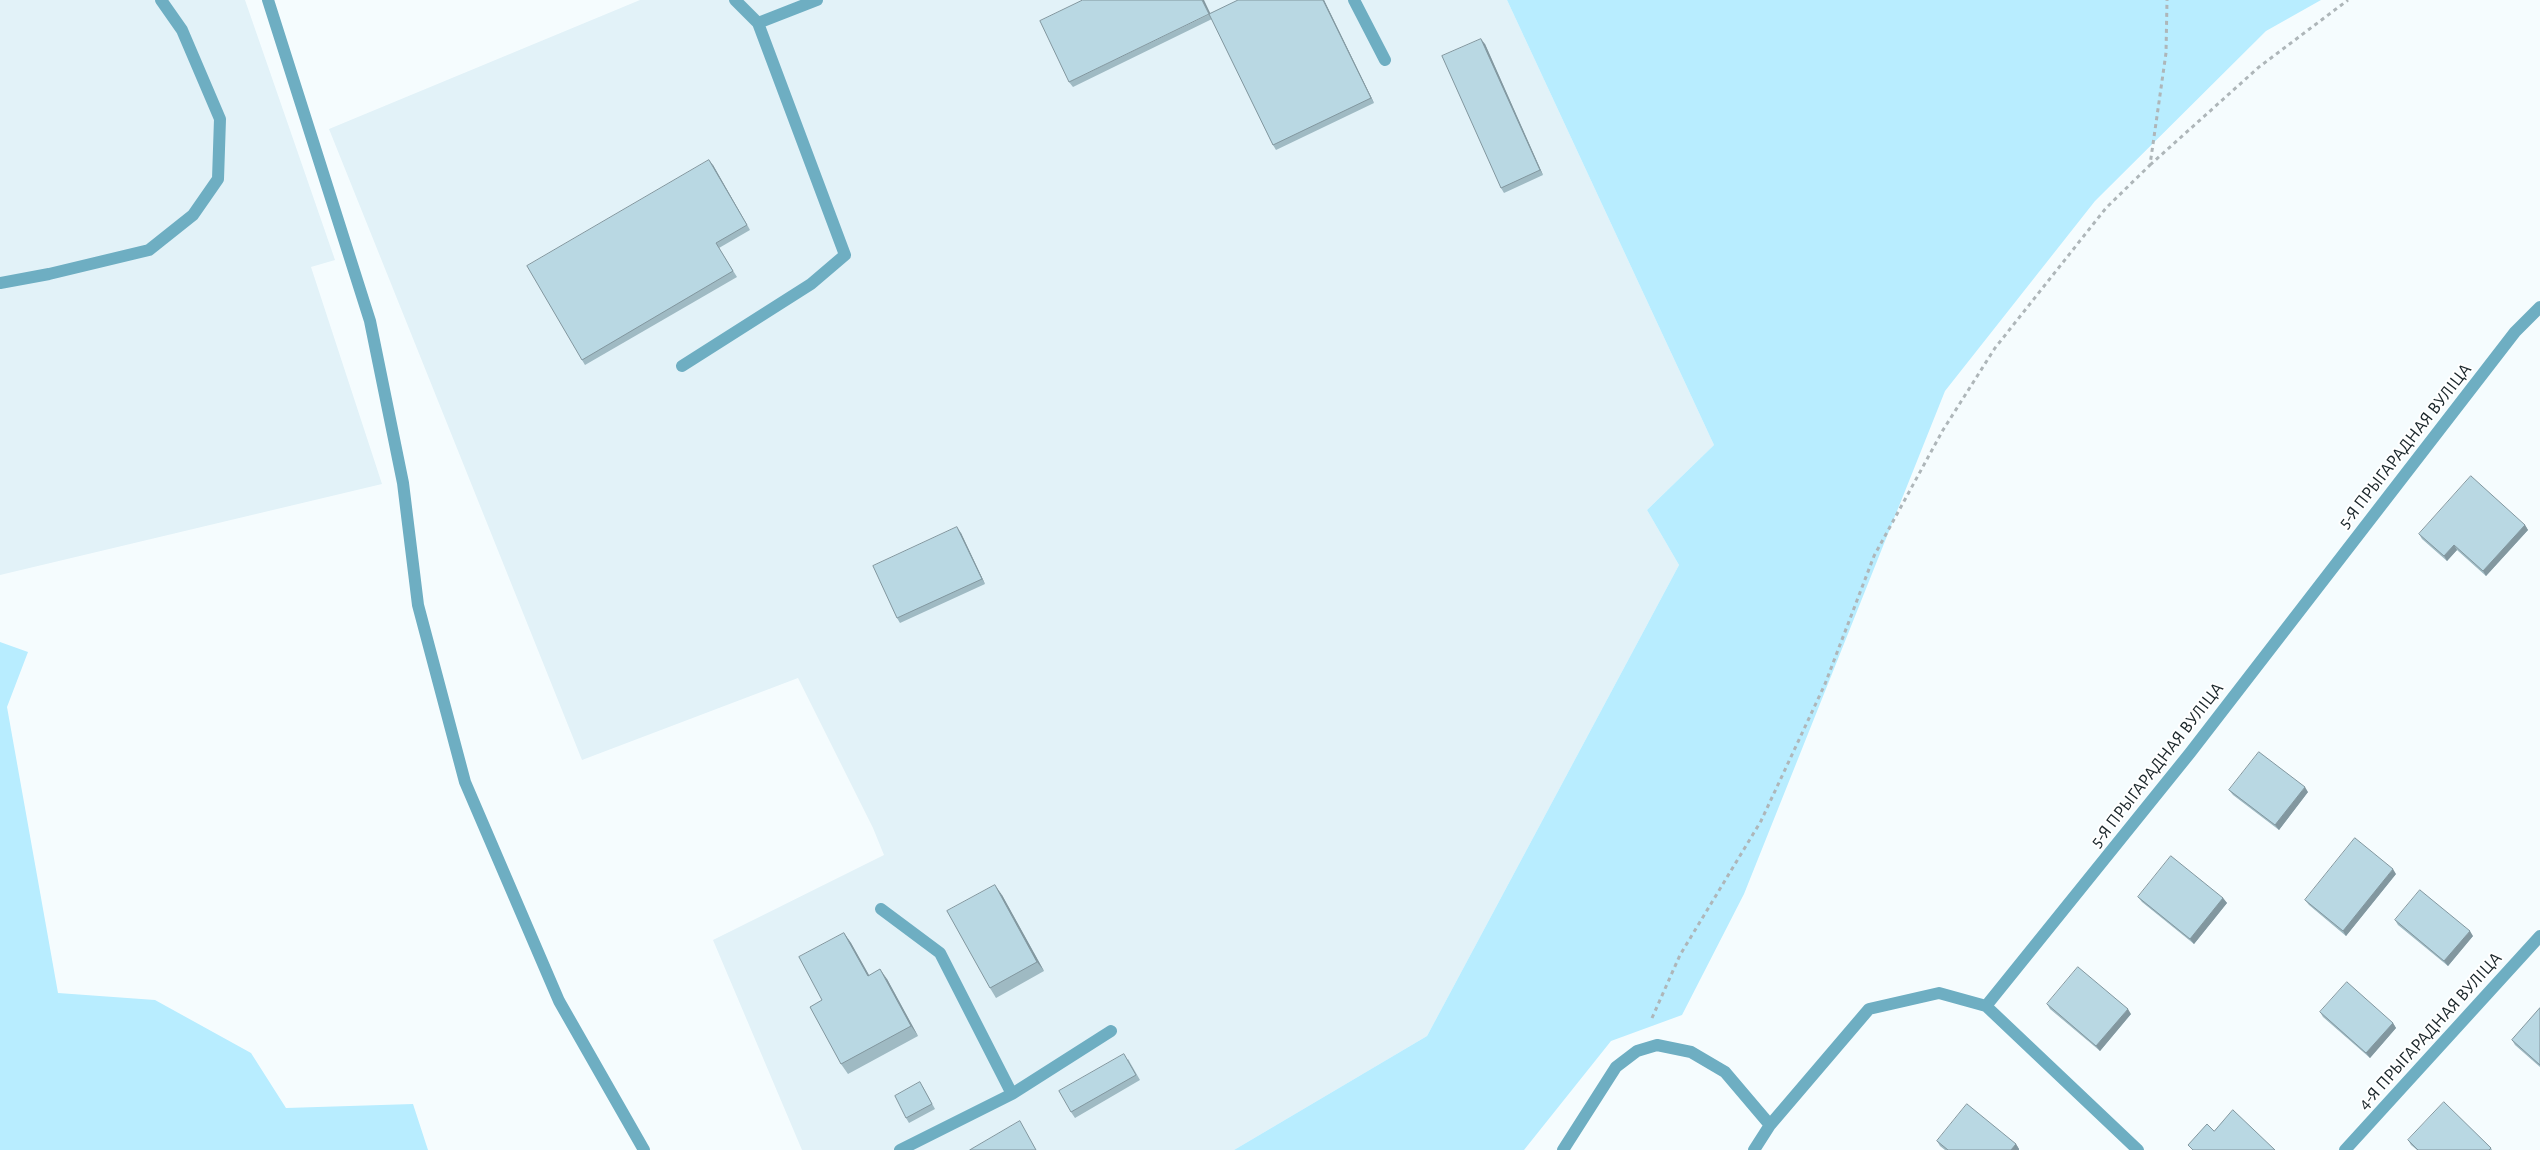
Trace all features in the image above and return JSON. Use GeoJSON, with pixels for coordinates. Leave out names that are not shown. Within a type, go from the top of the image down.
{"type":"FeatureCollection","features":[{"type":"Feature","properties":{"kind":"street"},"geometry":{"type":"LineString","coordinates":[[0,282],[49,274],[149,250],[193,215],[218,179],[220,119],[182,30],[161,0]]}},
{"type":"Feature","properties":{"kind":"street"},"geometry":{"type":"LineString","coordinates":[[268,0],[370,321],[403,483],[418,605],[465,782],[559,1002],[644,1150]]}},
{"type":"Feature","properties":{"kind":"street"},"geometry":{"type":"LineString","coordinates":[[682,366],[811,284],[845,255],[758,23],[735,0]]}},
{"type":"Feature","properties":{"kind":"street"},"geometry":{"type":"LineString","coordinates":[[758,23],[817,0]]}},
{"type":"Feature","properties":{"kind":"street"},"geometry":{"type":"LineString","coordinates":[[1354,0],[1385,60]]}},
{"type":"Feature","properties":{"kind":"street","name":"5-Я ПРЫГАРАДНАЯ ВУЛІЦА"},"geometry":{"type":"LineString","coordinates":[[1986,1006],[2190,753],[2515,332],[2540,307]]}},
{"type":"Feature","properties":{"kind":"street"},"geometry":{"type":"LineString","coordinates":[[881,909],[940,953],[1012,1094]]}},
{"type":"Feature","properties":{"kind":"street","name":"4-Я ПРЫГАРАДНАЯ ВУЛІЦА"},"geometry":{"type":"LineString","coordinates":[[2345,1150],[2540,936]]}},
{"type":"Feature","properties":{"kind":"street"},"geometry":{"type":"LineString","coordinates":[[1754,1150],[1770,1125],[1869,1009],[1939,993],[1986,1006],[2138,1150]]}},
{"type":"Feature","properties":{"kind":"street"},"geometry":{"type":"LineString","coordinates":[[903,1149],[1012,1094],[1112,1031]]}},
{"type":"Feature","properties":{"kind":"street"},"geometry":{"type":"LineString","coordinates":[[1562,1150],[1616,1068],[1637,1051],[1657,1045],[1691,1052],[1725,1072],[1770,1125]]}},
{"type":"Feature","properties":{"kind":"path"},"geometry":{"type":"LineString","coordinates":[[2150,165],[2166,53],[2167,0]]}},
{"type":"Feature","properties":{"kind":"path"},"geometry":{"type":"LineString","coordinates":[[1637,1051],[1680,955],[1761,821],[1825,684],[1874,556],[1942,430],[2001,340],[2106,208],[2150,165],[2259,67],[2348,0]]}},
{"type":"Feature","properties":{"kind":"shaded area"},"geometry":{"type":"Polygon","coordinates":[[[0,0],[245,0],[335,260],[311,267],[382,484],[0,575],[0,0]]]}},
{"type":"Feature","properties":{"kind":"shaded area"},"geometry":{"type":"Polygon","coordinates":[[[640,0],[1507,0],[1714,445],[1647,510],[1679,565],[1427,1036],[1234,1150],[802,1150],[713,940],[884,855],[873,828],[798,678],[582,760],[329,129],[640,0]]]}},
{"type":"Feature","properties":{"kind":"shaded area"},"geometry":{"type":"Polygon","coordinates":[[[1507,0],[2321,0],[2266,31],[2095,201],[1945,391],[1744,894],[1682,1015],[1611,1041],[1524,1150],[1234,1150],[1427,1036],[1679,565],[1647,510],[1714,445],[1507,0]]]}},
{"type":"Feature","properties":{"kind":"shaded area"},"geometry":{"type":"Polygon","coordinates":[[[0,642],[28,652],[7,707],[58,993],[155,1000],[251,1053],[286,1108],[413,1104],[428,1150],[0,1150],[0,642]]]}},
{"type":"Feature","properties":{"kind":"building"},"geometry":{"type":"Polygon","coordinates":[[[1083,0],[1202,0],[1209,14],[1069,82],[1040,21],[1083,0]]]}},
{"type":"Feature","properties":{"kind":"building"},"geometry":{"type":"Polygon","coordinates":[[[1238,0],[1323,0],[1371,98],[1273,145],[1209,14],[1238,0]]]}},
{"type":"Feature","properties":{"kind":"building"},"geometry":{"type":"Polygon","coordinates":[[[1481,39],[1540,170],[1501,188],[1442,56],[1481,39]]]}},
{"type":"Feature","properties":{"kind":"building"},"geometry":{"type":"Polygon","coordinates":[[[709,160],[747,225],[716,243],[733,271],[582,360],[527,266],[709,160]]]}},
{"type":"Feature","properties":{"kind":"building"},"geometry":{"type":"Polygon","coordinates":[[[2471,476],[2525,525],[2483,571],[2454,545],[2444,556],[2419,534],[2471,476]]]}},
{"type":"Feature","properties":{"kind":"building"},"geometry":{"type":"Polygon","coordinates":[[[957,527],[982,579],[897,618],[873,566],[957,527]]]}},
{"type":"Feature","properties":{"kind":"building"},"geometry":{"type":"Polygon","coordinates":[[[2259,752],[2305,787],[2275,825],[2229,790],[2259,752]]]}},
{"type":"Feature","properties":{"kind":"building"},"geometry":{"type":"Polygon","coordinates":[[[2355,838],[2393,869],[2343,931],[2305,900],[2355,838]]]}},
{"type":"Feature","properties":{"kind":"building"},"geometry":{"type":"Polygon","coordinates":[[[2171,856],[2223,898],[2190,939],[2138,897],[2171,856]]]}},
{"type":"Feature","properties":{"kind":"building"},"geometry":{"type":"Polygon","coordinates":[[[995,885],[1037,962],[990,988],[947,911],[995,885]]]}},
{"type":"Feature","properties":{"kind":"building"},"geometry":{"type":"Polygon","coordinates":[[[2420,890],[2470,931],[2444,961],[2395,920],[2420,890]]]}},
{"type":"Feature","properties":{"kind":"building"},"geometry":{"type":"Polygon","coordinates":[[[844,933],[868,976],[880,969],[911,1026],[841,1064],[810,1007],[822,1000],[799,957],[844,933]]]}},
{"type":"Feature","properties":{"kind":"building"},"geometry":{"type":"Polygon","coordinates":[[[2078,967],[2128,1009],[2096,1046],[2047,1004],[2078,967]]]}},
{"type":"Feature","properties":{"kind":"building"},"geometry":{"type":"Polygon","coordinates":[[[2347,982],[2393,1023],[2366,1053],[2320,1012],[2347,982]]]}},
{"type":"Feature","properties":{"kind":"building"},"geometry":{"type":"Polygon","coordinates":[[[2540,1008],[2540,1065],[2512,1040],[2540,1008]]]}},
{"type":"Feature","properties":{"kind":"building"},"geometry":{"type":"Polygon","coordinates":[[[1124,1054],[1136,1075],[1071,1112],[1059,1091],[1124,1054]]]}},
{"type":"Feature","properties":{"kind":"building"},"geometry":{"type":"Polygon","coordinates":[[[920,1082],[932,1104],[906,1118],[895,1096],[920,1082]]]}},
{"type":"Feature","properties":{"kind":"building"},"geometry":{"type":"Polygon","coordinates":[[[2444,1102],[2491,1148],[2489,1150],[2418,1150],[2408,1140],[2444,1102]]]}},
{"type":"Feature","properties":{"kind":"building"},"geometry":{"type":"Polygon","coordinates":[[[1967,1104],[2016,1144],[2011,1150],[1948,1150],[1937,1141],[1967,1104]]]}},
{"type":"Feature","properties":{"kind":"building"},"geometry":{"type":"Polygon","coordinates":[[[2233,1110],[2275,1150],[2193,1150],[2188,1145],[2207,1124],[2214,1131],[2233,1110]]]}},
{"type":"Feature","properties":{"kind":"building"},"geometry":{"type":"Polygon","coordinates":[[[1020,1121],[1036,1150],[970,1150],[1020,1121]]]}}]}
